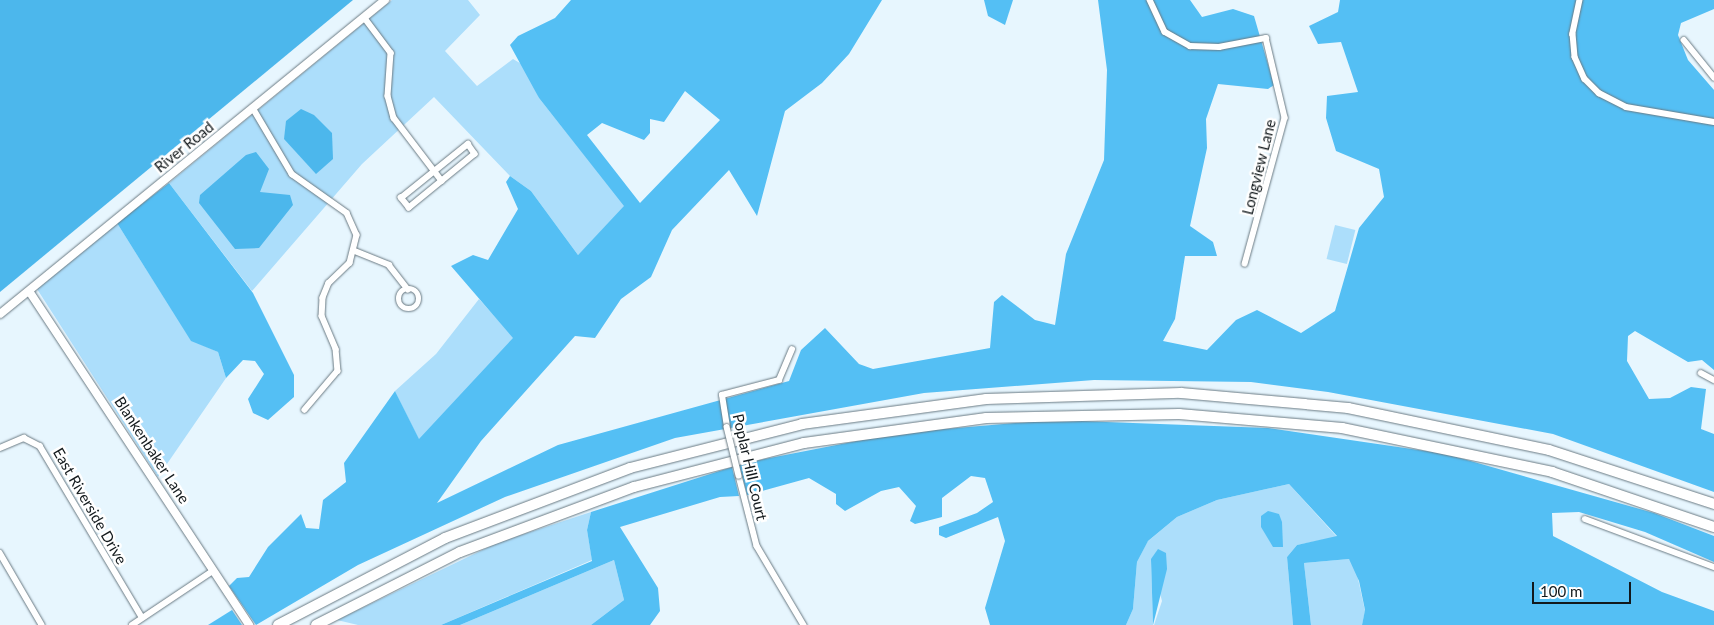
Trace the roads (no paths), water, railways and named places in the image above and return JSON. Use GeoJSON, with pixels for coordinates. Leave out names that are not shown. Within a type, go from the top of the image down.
{"type":"FeatureCollection","features":[{"type":"Feature","properties":{"kind":"highway"},"geometry":{"type":"LineString","coordinates":[[278,625],[445,538],[630,468],[807,423],[986,399],[1173,392],[1348,408],[1532,445],[1714,504]]}},
{"type":"Feature","properties":{"kind":"highway"},"geometry":{"type":"LineString","coordinates":[[316,625],[460,552],[634,487],[804,443],[986,418],[1179,414],[1342,428],[1552,472],[1714,527]]}},
{"type":"Feature","properties":{"kind":"street","name":"River Road"},"geometry":{"type":"LineString","coordinates":[[0,314],[30,292],[385,0]]}},
{"type":"Feature","properties":{"kind":"street","name":"Longview Lane"},"geometry":{"type":"LineString","coordinates":[[1150,0],[1165,32],[1190,46],[1266,38],[1285,118],[1246,264]]}},
{"type":"Feature","properties":{"kind":"street"},"geometry":{"type":"LineString","coordinates":[[1580,0],[1574,34],[1575,57],[1585,79],[1599,93],[1626,106],[1714,122]]}},
{"type":"Feature","properties":{"kind":"street"},"geometry":{"type":"LineString","coordinates":[[364,17],[392,53],[388,96],[394,118],[442,181]]}},
{"type":"Feature","properties":{"kind":"street"},"geometry":{"type":"LineString","coordinates":[[1684,40],[1714,77]]}},
{"type":"Feature","properties":{"kind":"street"},"geometry":{"type":"LineString","coordinates":[[253,108],[292,174],[347,213],[355,228],[355,251],[322,298],[322,316],[336,349],[338,371],[305,410]]}},
{"type":"Feature","properties":{"kind":"street"},"geometry":{"type":"LineString","coordinates":[[468,144],[476,154],[442,181],[409,208],[401,198],[468,144]]}},
{"type":"Feature","properties":{"kind":"street"},"geometry":{"type":"LineString","coordinates":[[355,251],[389,265],[408,289]]}},
{"type":"Feature","properties":{"kind":"street","name":"Blankenbaker Lane"},"geometry":{"type":"LineString","coordinates":[[30,292],[248,625]]}},
{"type":"Feature","properties":{"kind":"street","name":"Poplar Hill Court"},"geometry":{"type":"LineString","coordinates":[[792,350],[779,380],[722,395],[727,427],[757,546],[804,625]]}},
{"type":"Feature","properties":{"kind":"street"},"geometry":{"type":"LineString","coordinates":[[1701,373],[1714,380]]}},
{"type":"Feature","properties":{"kind":"street","name":"East Riverside Drive"},"geometry":{"type":"LineString","coordinates":[[0,448],[24,438],[40,446],[142,617]]}},
{"type":"Feature","properties":{"kind":"street"},"geometry":{"type":"LineString","coordinates":[[1585,519],[1714,567]]}},
{"type":"Feature","properties":{"kind":"street"},"geometry":{"type":"LineString","coordinates":[[0,553],[42,625]]}},
{"type":"Feature","properties":{"kind":"street"},"geometry":{"type":"LineString","coordinates":[[132,625],[213,571]]}}]}
